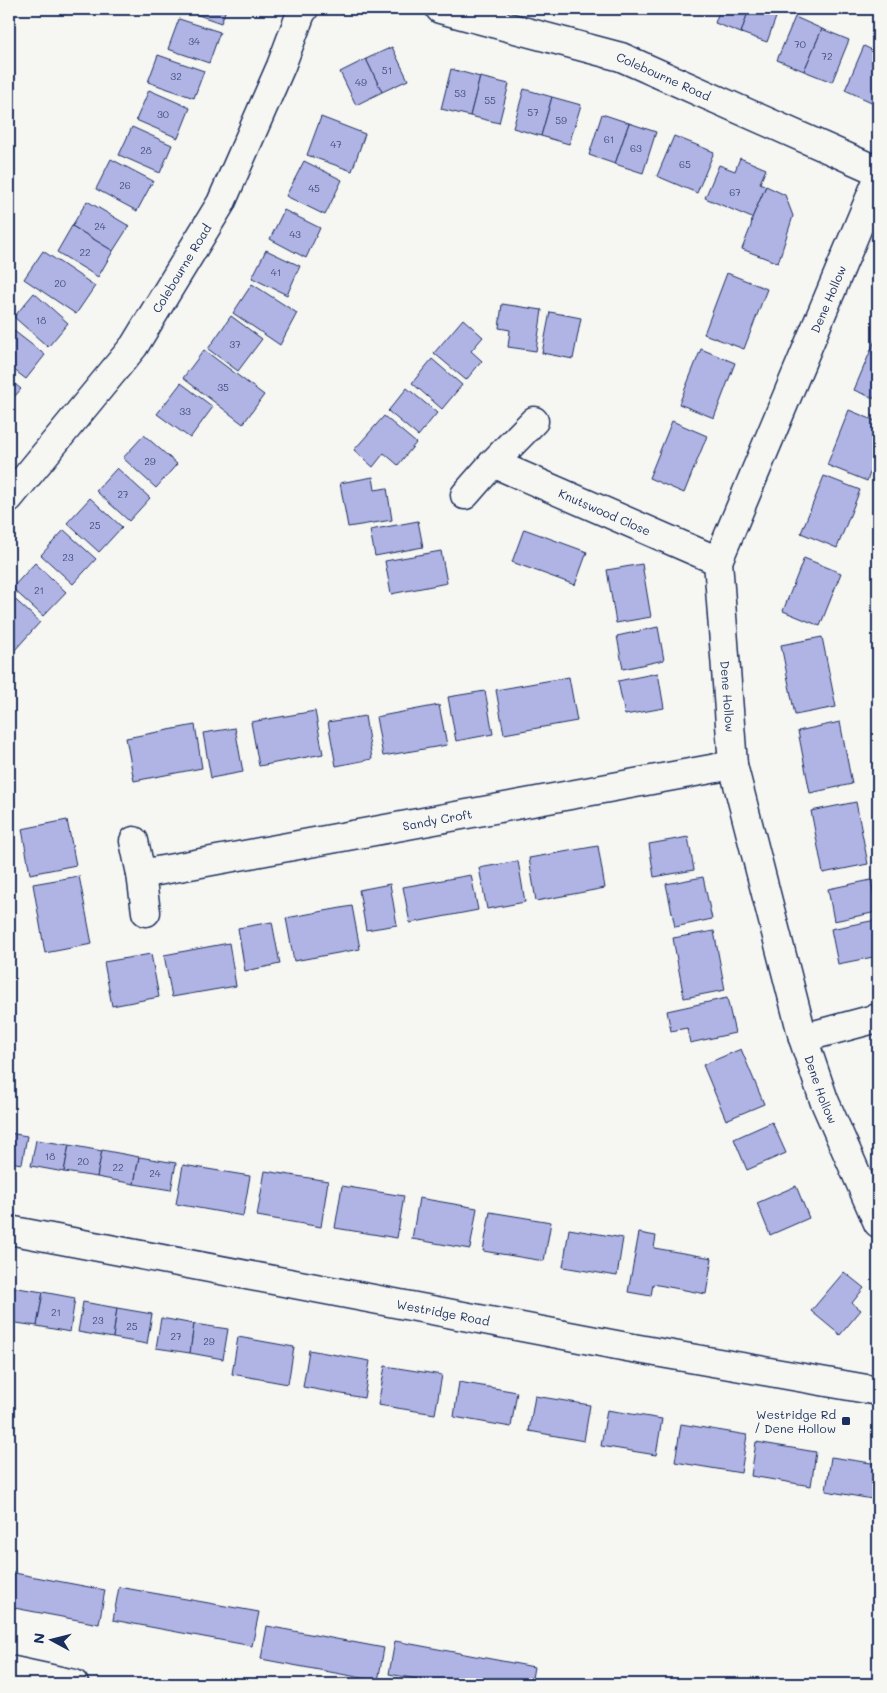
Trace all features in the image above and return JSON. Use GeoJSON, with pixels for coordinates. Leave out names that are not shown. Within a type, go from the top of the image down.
{"type":"FeatureCollection","features":[{"type":"Feature","properties":{"kind":"street","name":"Colebourne Road"},"geometry":{"type":"LineString","coordinates":[[9,498],[134,346],[201,237],[221,203],[304,9]]}},
{"type":"Feature","properties":{"kind":"street","name":"Colebourne Road"},"geometry":{"type":"LineString","coordinates":[[440,9],[621,57],[878,171]]}},
{"type":"Feature","properties":{"kind":"street","name":"Dene Hollow"},"geometry":{"type":"LineString","coordinates":[[878,179],[718,561],[733,765],[803,1038],[824,1100],[878,1224]]}},
{"type":"Feature","properties":{"kind":"street"},"geometry":{"type":"LineString","coordinates":[[465,495],[534,421]]}},
{"type":"Feature","properties":{"kind":"street","name":"Knutswood Close"},"geometry":{"type":"LineString","coordinates":[[493,463],[718,561]]}},
{"type":"Feature","properties":{"kind":"street","name":"Sandy Croft"},"geometry":{"type":"LineString","coordinates":[[141,874],[733,765]]}},
{"type":"Feature","properties":{"kind":"street"},"geometry":{"type":"LineString","coordinates":[[134,841],[146,912]]}},
{"type":"Feature","properties":{"kind":"street"},"geometry":{"type":"LineString","coordinates":[[803,1038],[878,1018]]}},
{"type":"Feature","properties":{"kind":"street","name":"Westridge Road"},"geometry":{"type":"LineString","coordinates":[[9,1230],[627,1347],[878,1392]]}},
{"type":"Feature","properties":{"kind":"street"},"geometry":{"type":"LineString","coordinates":[[9,1670],[74,1684]]}},
{"type":"Feature","properties":{"kind":"building"},"geometry":{"type":"Polygon","coordinates":[[[181,9],[226,9],[221,23],[181,9]]]}},
{"type":"Feature","properties":{"kind":"building"},"geometry":{"type":"Polygon","coordinates":[[[720,9],[749,9],[741,33],[715,23],[720,9]]]}},
{"type":"Feature","properties":{"kind":"building"},"geometry":{"type":"Polygon","coordinates":[[[749,9],[779,9],[767,42],[741,33],[749,9]]]}},
{"type":"Feature","properties":{"kind":"building"},"geometry":{"type":"Polygon","coordinates":[[[795,17],[822,29],[804,71],[777,60],[795,17]]]}},
{"type":"Feature","properties":{"kind":"building"},"geometry":{"type":"Polygon","coordinates":[[[179,19],[220,32],[209,63],[168,49],[179,19]]]}},
{"type":"Feature","properties":{"kind":"building"},"geometry":{"type":"Polygon","coordinates":[[[822,29],[849,40],[832,82],[804,71],[822,29]]]}},
{"type":"Feature","properties":{"kind":"building"},"geometry":{"type":"Polygon","coordinates":[[[864,46],[878,53],[878,105],[845,90],[864,46]]]}},
{"type":"Feature","properties":{"kind":"building"},"geometry":{"type":"Polygon","coordinates":[[[392,47],[408,80],[382,92],[366,59],[392,47]]]}},
{"type":"Feature","properties":{"kind":"building"},"geometry":{"type":"Polygon","coordinates":[[[158,55],[204,71],[194,98],[148,82],[158,55]]]}},
{"type":"Feature","properties":{"kind":"building"},"geometry":{"type":"Polygon","coordinates":[[[366,59],[382,92],[356,105],[340,72],[366,59]]]}},
{"type":"Feature","properties":{"kind":"building"},"geometry":{"type":"Polygon","coordinates":[[[451,69],[480,77],[470,116],[441,109],[451,69]]]}},
{"type":"Feature","properties":{"kind":"building"},"geometry":{"type":"Polygon","coordinates":[[[480,77],[509,84],[499,123],[470,116],[480,77]]]}},
{"type":"Feature","properties":{"kind":"building"},"geometry":{"type":"Polygon","coordinates":[[[524,89],[552,97],[541,136],[513,128],[524,89]]]}},
{"type":"Feature","properties":{"kind":"building"},"geometry":{"type":"Polygon","coordinates":[[[149,90],[190,108],[178,138],[136,120],[149,90]]]}},
{"type":"Feature","properties":{"kind":"building"},"geometry":{"type":"Polygon","coordinates":[[[552,97],[581,105],[569,144],[541,136],[552,97]]]}},
{"type":"Feature","properties":{"kind":"building"},"geometry":{"type":"Polygon","coordinates":[[[602,114],[629,123],[615,164],[589,155],[602,114]]]}},
{"type":"Feature","properties":{"kind":"building"},"geometry":{"type":"Polygon","coordinates":[[[321,117],[365,134],[352,171],[307,155],[321,117]]]}},
{"type":"Feature","properties":{"kind":"building"},"geometry":{"type":"Polygon","coordinates":[[[629,123],[656,132],[643,173],[615,164],[629,123]]]}},
{"type":"Feature","properties":{"kind":"building"},"geometry":{"type":"Polygon","coordinates":[[[132,127],[172,145],[160,173],[119,155],[132,127]]]}},
{"type":"Feature","properties":{"kind":"building"},"geometry":{"type":"Polygon","coordinates":[[[674,136],[714,152],[697,193],[657,176],[674,136]]]}},
{"type":"Feature","properties":{"kind":"building"},"geometry":{"type":"Polygon","coordinates":[[[740,158],[766,169],[760,183],[766,186],[752,218],[705,198],[719,165],[735,171],[740,158]]]}},
{"type":"Feature","properties":{"kind":"building"},"geometry":{"type":"Polygon","coordinates":[[[111,159],[153,181],[137,211],[96,189],[111,159]]]}},
{"type":"Feature","properties":{"kind":"building"},"geometry":{"type":"Polygon","coordinates":[[[304,161],[342,180],[325,215],[286,196],[304,161]]]}},
{"type":"Feature","properties":{"kind":"building"},"geometry":{"type":"Polygon","coordinates":[[[766,186],[785,195],[793,216],[778,263],[742,249],[751,226],[752,218],[766,186]]]}},
{"type":"Feature","properties":{"kind":"building"},"geometry":{"type":"Polygon","coordinates":[[[87,201],[129,226],[113,251],[72,226],[87,201]]]}},
{"type":"Feature","properties":{"kind":"building"},"geometry":{"type":"Polygon","coordinates":[[[284,210],[320,228],[306,258],[270,239],[284,210]]]}},
{"type":"Feature","properties":{"kind":"building"},"geometry":{"type":"Polygon","coordinates":[[[72,226],[113,251],[98,277],[57,252],[72,226]]]}},
{"type":"Feature","properties":{"kind":"building"},"geometry":{"type":"Polygon","coordinates":[[[266,250],[300,266],[287,295],[252,278],[266,250]]]}},
{"type":"Feature","properties":{"kind":"building"},"geometry":{"type":"Polygon","coordinates":[[[43,251],[95,286],[76,314],[24,279],[43,251]]]}},
{"type":"Feature","properties":{"kind":"building"},"geometry":{"type":"Polygon","coordinates":[[[727,273],[767,289],[744,349],[704,334],[727,273]]]}},
{"type":"Feature","properties":{"kind":"building"},"geometry":{"type":"Polygon","coordinates":[[[252,284],[297,313],[280,345],[233,313],[252,284]]]}},
{"type":"Feature","properties":{"kind":"building"},"geometry":{"type":"Polygon","coordinates":[[[34,293],[68,323],[48,347],[14,317],[34,293]]]}},
{"type":"Feature","properties":{"kind":"building"},"geometry":{"type":"Polygon","coordinates":[[[502,304],[542,310],[536,351],[508,347],[510,330],[499,328],[502,304]]]}},
{"type":"Feature","properties":{"kind":"building"},"geometry":{"type":"Polygon","coordinates":[[[550,312],[581,318],[573,359],[542,353],[550,312]]]}},
{"type":"Feature","properties":{"kind":"building"},"geometry":{"type":"Polygon","coordinates":[[[231,316],[262,339],[238,371],[208,349],[231,316]]]}},
{"type":"Feature","properties":{"kind":"building"},"geometry":{"type":"Polygon","coordinates":[[[463,319],[483,337],[471,351],[482,361],[466,380],[434,353],[463,319]]]}},
{"type":"Feature","properties":{"kind":"building"},"geometry":{"type":"Polygon","coordinates":[[[9,327],[45,355],[26,379],[9,366],[9,327]]]}},
{"type":"Feature","properties":{"kind":"building"},"geometry":{"type":"Polygon","coordinates":[[[876,338],[878,339],[878,400],[854,390],[876,338]]]}},
{"type":"Feature","properties":{"kind":"building"},"geometry":{"type":"Polygon","coordinates":[[[701,349],[735,363],[714,418],[679,404],[701,349]]]}},
{"type":"Feature","properties":{"kind":"building"},"geometry":{"type":"Polygon","coordinates":[[[204,350],[264,395],[243,424],[183,378],[204,350]]]}},
{"type":"Feature","properties":{"kind":"building"},"geometry":{"type":"Polygon","coordinates":[[[432,359],[462,385],[442,409],[412,383],[432,359]]]}},
{"type":"Feature","properties":{"kind":"building"},"geometry":{"type":"Polygon","coordinates":[[[9,379],[21,389],[9,403],[9,379]]]}},
{"type":"Feature","properties":{"kind":"building"},"geometry":{"type":"Polygon","coordinates":[[[181,383],[213,407],[190,438],[157,414],[181,383]]]}},
{"type":"Feature","properties":{"kind":"building"},"geometry":{"type":"Polygon","coordinates":[[[407,388],[437,413],[418,436],[388,411],[407,388]]]}},
{"type":"Feature","properties":{"kind":"building"},"geometry":{"type":"Polygon","coordinates":[[[849,410],[878,422],[878,452],[867,481],[827,465],[849,410]]]}},
{"type":"Feature","properties":{"kind":"building"},"geometry":{"type":"Polygon","coordinates":[[[384,416],[416,443],[398,465],[384,453],[373,467],[354,450],[384,416]]]}},
{"type":"Feature","properties":{"kind":"building"},"geometry":{"type":"Polygon","coordinates":[[[672,421],[707,436],[684,493],[649,478],[672,421]]]}},
{"type":"Feature","properties":{"kind":"building"},"geometry":{"type":"Polygon","coordinates":[[[144,435],[177,464],[156,488],[123,458],[144,435]]]}},
{"type":"Feature","properties":{"kind":"building"},"geometry":{"type":"Polygon","coordinates":[[[117,468],[150,498],[129,521],[96,491],[117,468]]]}},
{"type":"Feature","properties":{"kind":"building"},"geometry":{"type":"Polygon","coordinates":[[[824,476],[860,490],[837,548],[801,533],[824,476]]]}},
{"type":"Feature","properties":{"kind":"building"},"geometry":{"type":"Polygon","coordinates":[[[373,477],[375,490],[387,488],[392,520],[348,527],[340,483],[373,477]]]}},
{"type":"Feature","properties":{"kind":"building"},"geometry":{"type":"Polygon","coordinates":[[[90,498],[122,527],[99,552],[67,523],[90,498]]]}},
{"type":"Feature","properties":{"kind":"building"},"geometry":{"type":"Polygon","coordinates":[[[418,521],[423,547],[375,556],[370,530],[418,521]]]}},
{"type":"Feature","properties":{"kind":"building"},"geometry":{"type":"Polygon","coordinates":[[[524,529],[587,552],[575,585],[512,562],[524,529]]]}},
{"type":"Feature","properties":{"kind":"building"},"geometry":{"type":"Polygon","coordinates":[[[64,530],[96,559],[73,584],[41,555],[64,530]]]}},
{"type":"Feature","properties":{"kind":"building"},"geometry":{"type":"Polygon","coordinates":[[[441,551],[447,583],[391,594],[385,561],[441,551]]]}},
{"type":"Feature","properties":{"kind":"building"},"geometry":{"type":"Polygon","coordinates":[[[804,558],[841,573],[820,626],[783,611],[804,558]]]}},
{"type":"Feature","properties":{"kind":"building"},"geometry":{"type":"Polygon","coordinates":[[[35,563],[66,592],[43,616],[12,588],[35,563]]]}},
{"type":"Feature","properties":{"kind":"building"},"geometry":{"type":"Polygon","coordinates":[[[642,564],[651,617],[616,623],[607,570],[642,564]]]}},
{"type":"Feature","properties":{"kind":"building"},"geometry":{"type":"Polygon","coordinates":[[[10,595],[40,622],[15,650],[9,644],[10,595]]]}},
{"type":"Feature","properties":{"kind":"building"},"geometry":{"type":"Polygon","coordinates":[[[658,627],[664,660],[623,669],[617,636],[658,627]]]}},
{"type":"Feature","properties":{"kind":"building"},"geometry":{"type":"Polygon","coordinates":[[[822,637],[836,707],[795,715],[781,645],[822,637]]]}},
{"type":"Feature","properties":{"kind":"building"},"geometry":{"type":"Polygon","coordinates":[[[658,673],[664,708],[625,715],[618,681],[658,673]]]}},
{"type":"Feature","properties":{"kind":"building"},"geometry":{"type":"Polygon","coordinates":[[[569,677],[577,721],[504,734],[496,690],[569,677]]]}},
{"type":"Feature","properties":{"kind":"building"},"geometry":{"type":"Polygon","coordinates":[[[485,691],[493,734],[456,741],[448,697],[485,691]]]}},
{"type":"Feature","properties":{"kind":"building"},"geometry":{"type":"Polygon","coordinates":[[[439,705],[447,745],[383,756],[376,717],[439,705]]]}},
{"type":"Feature","properties":{"kind":"building"},"geometry":{"type":"Polygon","coordinates":[[[315,711],[323,754],[259,766],[251,722],[315,711]]]}},
{"type":"Feature","properties":{"kind":"building"},"geometry":{"type":"Polygon","coordinates":[[[365,716],[372,759],[336,766],[328,722],[365,716]]]}},
{"type":"Feature","properties":{"kind":"building"},"geometry":{"type":"Polygon","coordinates":[[[840,722],[852,784],[810,793],[798,731],[840,722]]]}},
{"type":"Feature","properties":{"kind":"building"},"geometry":{"type":"Polygon","coordinates":[[[195,725],[202,768],[134,781],[126,738],[195,725]]]}},
{"type":"Feature","properties":{"kind":"building"},"geometry":{"type":"Polygon","coordinates":[[[235,728],[243,772],[211,778],[203,733],[235,728]]]}},
{"type":"Feature","properties":{"kind":"building"},"geometry":{"type":"Polygon","coordinates":[[[856,802],[868,864],[823,873],[811,811],[856,802]]]}},
{"type":"Feature","properties":{"kind":"building"},"geometry":{"type":"Polygon","coordinates":[[[67,820],[76,865],[30,874],[22,829],[67,820]]]}},
{"type":"Feature","properties":{"kind":"building"},"geometry":{"type":"Polygon","coordinates":[[[688,837],[694,870],[654,877],[649,844],[688,837]]]}},
{"type":"Feature","properties":{"kind":"building"},"geometry":{"type":"Polygon","coordinates":[[[598,846],[605,888],[536,901],[529,858],[598,846]]]}},
{"type":"Feature","properties":{"kind":"building"},"geometry":{"type":"Polygon","coordinates":[[[518,861],[525,902],[487,909],[479,868],[518,861]]]}},
{"type":"Feature","properties":{"kind":"building"},"geometry":{"type":"Polygon","coordinates":[[[471,875],[478,910],[410,923],[403,887],[471,875]]]}},
{"type":"Feature","properties":{"kind":"building"},"geometry":{"type":"Polygon","coordinates":[[[79,876],[92,944],[45,953],[33,884],[79,876]]]}},
{"type":"Feature","properties":{"kind":"building"},"geometry":{"type":"Polygon","coordinates":[[[703,877],[712,919],[675,927],[666,884],[703,877]]]}},
{"type":"Feature","properties":{"kind":"building"},"geometry":{"type":"Polygon","coordinates":[[[871,880],[877,912],[834,921],[828,889],[871,880]]]}},
{"type":"Feature","properties":{"kind":"building"},"geometry":{"type":"Polygon","coordinates":[[[390,884],[397,925],[366,930],[359,890],[390,884]]]}},
{"type":"Feature","properties":{"kind":"building"},"geometry":{"type":"Polygon","coordinates":[[[352,906],[360,949],[294,961],[286,918],[352,906]]]}},
{"type":"Feature","properties":{"kind":"building"},"geometry":{"type":"Polygon","coordinates":[[[876,920],[878,956],[838,964],[831,929],[876,920]]]}},
{"type":"Feature","properties":{"kind":"building"},"geometry":{"type":"Polygon","coordinates":[[[272,922],[280,964],[245,971],[238,928],[272,922]]]}},
{"type":"Feature","properties":{"kind":"building"},"geometry":{"type":"Polygon","coordinates":[[[714,931],[725,990],[684,998],[673,938],[714,931]]]}},
{"type":"Feature","properties":{"kind":"building"},"geometry":{"type":"Polygon","coordinates":[[[229,943],[236,986],[172,997],[164,955],[229,943]]]}},
{"type":"Feature","properties":{"kind":"building"},"geometry":{"type":"Polygon","coordinates":[[[151,954],[159,997],[112,1006],[104,962],[151,954]]]}},
{"type":"Feature","properties":{"kind":"building"},"geometry":{"type":"Polygon","coordinates":[[[727,998],[735,1033],[690,1043],[687,1028],[671,1031],[667,1011],[727,998]]]}},
{"type":"Feature","properties":{"kind":"building"},"geometry":{"type":"Polygon","coordinates":[[[741,1049],[764,1104],[726,1120],[703,1065],[741,1049]]]}},
{"type":"Feature","properties":{"kind":"building"},"geometry":{"type":"Polygon","coordinates":[[[772,1122],[786,1153],[747,1170],[734,1139],[772,1122]]]}},
{"type":"Feature","properties":{"kind":"building"},"geometry":{"type":"Polygon","coordinates":[[[9,1133],[27,1136],[22,1164],[9,1162],[9,1133]]]}},
{"type":"Feature","properties":{"kind":"building"},"geometry":{"type":"Polygon","coordinates":[[[36,1140],[69,1145],[64,1172],[31,1166],[36,1140]]]}},
{"type":"Feature","properties":{"kind":"building"},"geometry":{"type":"Polygon","coordinates":[[[69,1145],[102,1151],[97,1177],[64,1172],[69,1145]]]}},
{"type":"Feature","properties":{"kind":"building"},"geometry":{"type":"Polygon","coordinates":[[[102,1150],[139,1157],[134,1184],[97,1177],[102,1150]]]}},
{"type":"Feature","properties":{"kind":"building"},"geometry":{"type":"Polygon","coordinates":[[[139,1157],[176,1163],[171,1190],[134,1184],[139,1157]]]}},
{"type":"Feature","properties":{"kind":"building"},"geometry":{"type":"Polygon","coordinates":[[[183,1165],[250,1176],[243,1216],[176,1204],[183,1165]]]}},
{"type":"Feature","properties":{"kind":"building"},"geometry":{"type":"Polygon","coordinates":[[[265,1171],[328,1181],[321,1227],[257,1216],[265,1171]]]}},
{"type":"Feature","properties":{"kind":"building"},"geometry":{"type":"Polygon","coordinates":[[[342,1186],[404,1196],[397,1238],[335,1228],[342,1186]]]}},
{"type":"Feature","properties":{"kind":"building"},"geometry":{"type":"Polygon","coordinates":[[[796,1186],[809,1218],[770,1235],[757,1203],[796,1186]]]}},
{"type":"Feature","properties":{"kind":"building"},"geometry":{"type":"Polygon","coordinates":[[[419,1198],[477,1208],[470,1249],[412,1239],[419,1198]]]}},
{"type":"Feature","properties":{"kind":"building"},"geometry":{"type":"Polygon","coordinates":[[[490,1212],[551,1222],[544,1261],[483,1251],[490,1212]]]}},
{"type":"Feature","properties":{"kind":"building"},"geometry":{"type":"Polygon","coordinates":[[[569,1229],[623,1238],[617,1276],[563,1267],[569,1229]]]}},
{"type":"Feature","properties":{"kind":"building"},"geometry":{"type":"Polygon","coordinates":[[[639,1233],[656,1236],[654,1248],[712,1258],[706,1294],[653,1284],[651,1296],[628,1292],[639,1233]]]}},
{"type":"Feature","properties":{"kind":"building"},"geometry":{"type":"Polygon","coordinates":[[[844,1272],[864,1288],[852,1303],[861,1310],[840,1335],[811,1311],[844,1272]]]}},
{"type":"Feature","properties":{"kind":"building"},"geometry":{"type":"Polygon","coordinates":[[[11,1287],[43,1292],[37,1326],[9,1322],[11,1287]]]}},
{"type":"Feature","properties":{"kind":"building"},"geometry":{"type":"Polygon","coordinates":[[[43,1292],[75,1298],[70,1332],[37,1326],[43,1292]]]}},
{"type":"Feature","properties":{"kind":"building"},"geometry":{"type":"Polygon","coordinates":[[[83,1302],[117,1308],[113,1338],[78,1332],[83,1302]]]}},
{"type":"Feature","properties":{"kind":"building"},"geometry":{"type":"Polygon","coordinates":[[[117,1308],[152,1314],[147,1344],[113,1338],[117,1308]]]}},
{"type":"Feature","properties":{"kind":"building"},"geometry":{"type":"Polygon","coordinates":[[[161,1318],[194,1324],[190,1353],[156,1348],[161,1318]]]}},
{"type":"Feature","properties":{"kind":"building"},"geometry":{"type":"Polygon","coordinates":[[[194,1324],[228,1329],[223,1359],[190,1353],[194,1324]]]}},
{"type":"Feature","properties":{"kind":"building"},"geometry":{"type":"Polygon","coordinates":[[[238,1337],[294,1347],[288,1384],[232,1374],[238,1337]]]}},
{"type":"Feature","properties":{"kind":"building"},"geometry":{"type":"Polygon","coordinates":[[[309,1350],[370,1361],[364,1398],[303,1387],[309,1350]]]}},
{"type":"Feature","properties":{"kind":"building"},"geometry":{"type":"Polygon","coordinates":[[[385,1366],[442,1375],[435,1414],[378,1405],[385,1366]]]}},
{"type":"Feature","properties":{"kind":"building"},"geometry":{"type":"Polygon","coordinates":[[[459,1382],[517,1392],[511,1427],[454,1417],[459,1382]]]}},
{"type":"Feature","properties":{"kind":"building"},"geometry":{"type":"Polygon","coordinates":[[[535,1396],[590,1405],[584,1441],[529,1431],[535,1396]]]}},
{"type":"Feature","properties":{"kind":"building"},"geometry":{"type":"Polygon","coordinates":[[[607,1410],[662,1419],[656,1455],[601,1446],[607,1410]]]}},
{"type":"Feature","properties":{"kind":"building"},"geometry":{"type":"Polygon","coordinates":[[[681,1424],[747,1435],[741,1473],[675,1462],[681,1424]]]}},
{"type":"Feature","properties":{"kind":"building"},"geometry":{"type":"Polygon","coordinates":[[[756,1442],[816,1452],[811,1486],[751,1476],[756,1442]]]}},
{"type":"Feature","properties":{"kind":"building"},"geometry":{"type":"Polygon","coordinates":[[[831,1457],[878,1464],[878,1500],[826,1491],[831,1457]]]}},
{"type":"Feature","properties":{"kind":"building"},"geometry":{"type":"Polygon","coordinates":[[[9,1572],[105,1590],[99,1624],[9,1607],[9,1572]]]}},
{"type":"Feature","properties":{"kind":"building"},"geometry":{"type":"Polygon","coordinates":[[[119,1587],[259,1612],[252,1646],[113,1620],[119,1587]]]}},
{"type":"Feature","properties":{"kind":"building"},"geometry":{"type":"Polygon","coordinates":[[[267,1626],[384,1648],[378,1681],[261,1659],[267,1626]]]}},
{"type":"Feature","properties":{"kind":"building"},"geometry":{"type":"Polygon","coordinates":[[[395,1641],[534,1667],[531,1684],[445,1684],[389,1674],[395,1641]]]}},
{"type":"Feature","properties":{"kind":"building"},"geometry":{"type":"Polygon","coordinates":[[[548,1679],[576,1684],[547,1684],[548,1679]]]}},
{"type":"Feature","properties":{"kind":"place","name":"Westridge Rd / Dene Hollow"},"geometry":{"type":"Point","coordinates":[846,1421]}}]}
